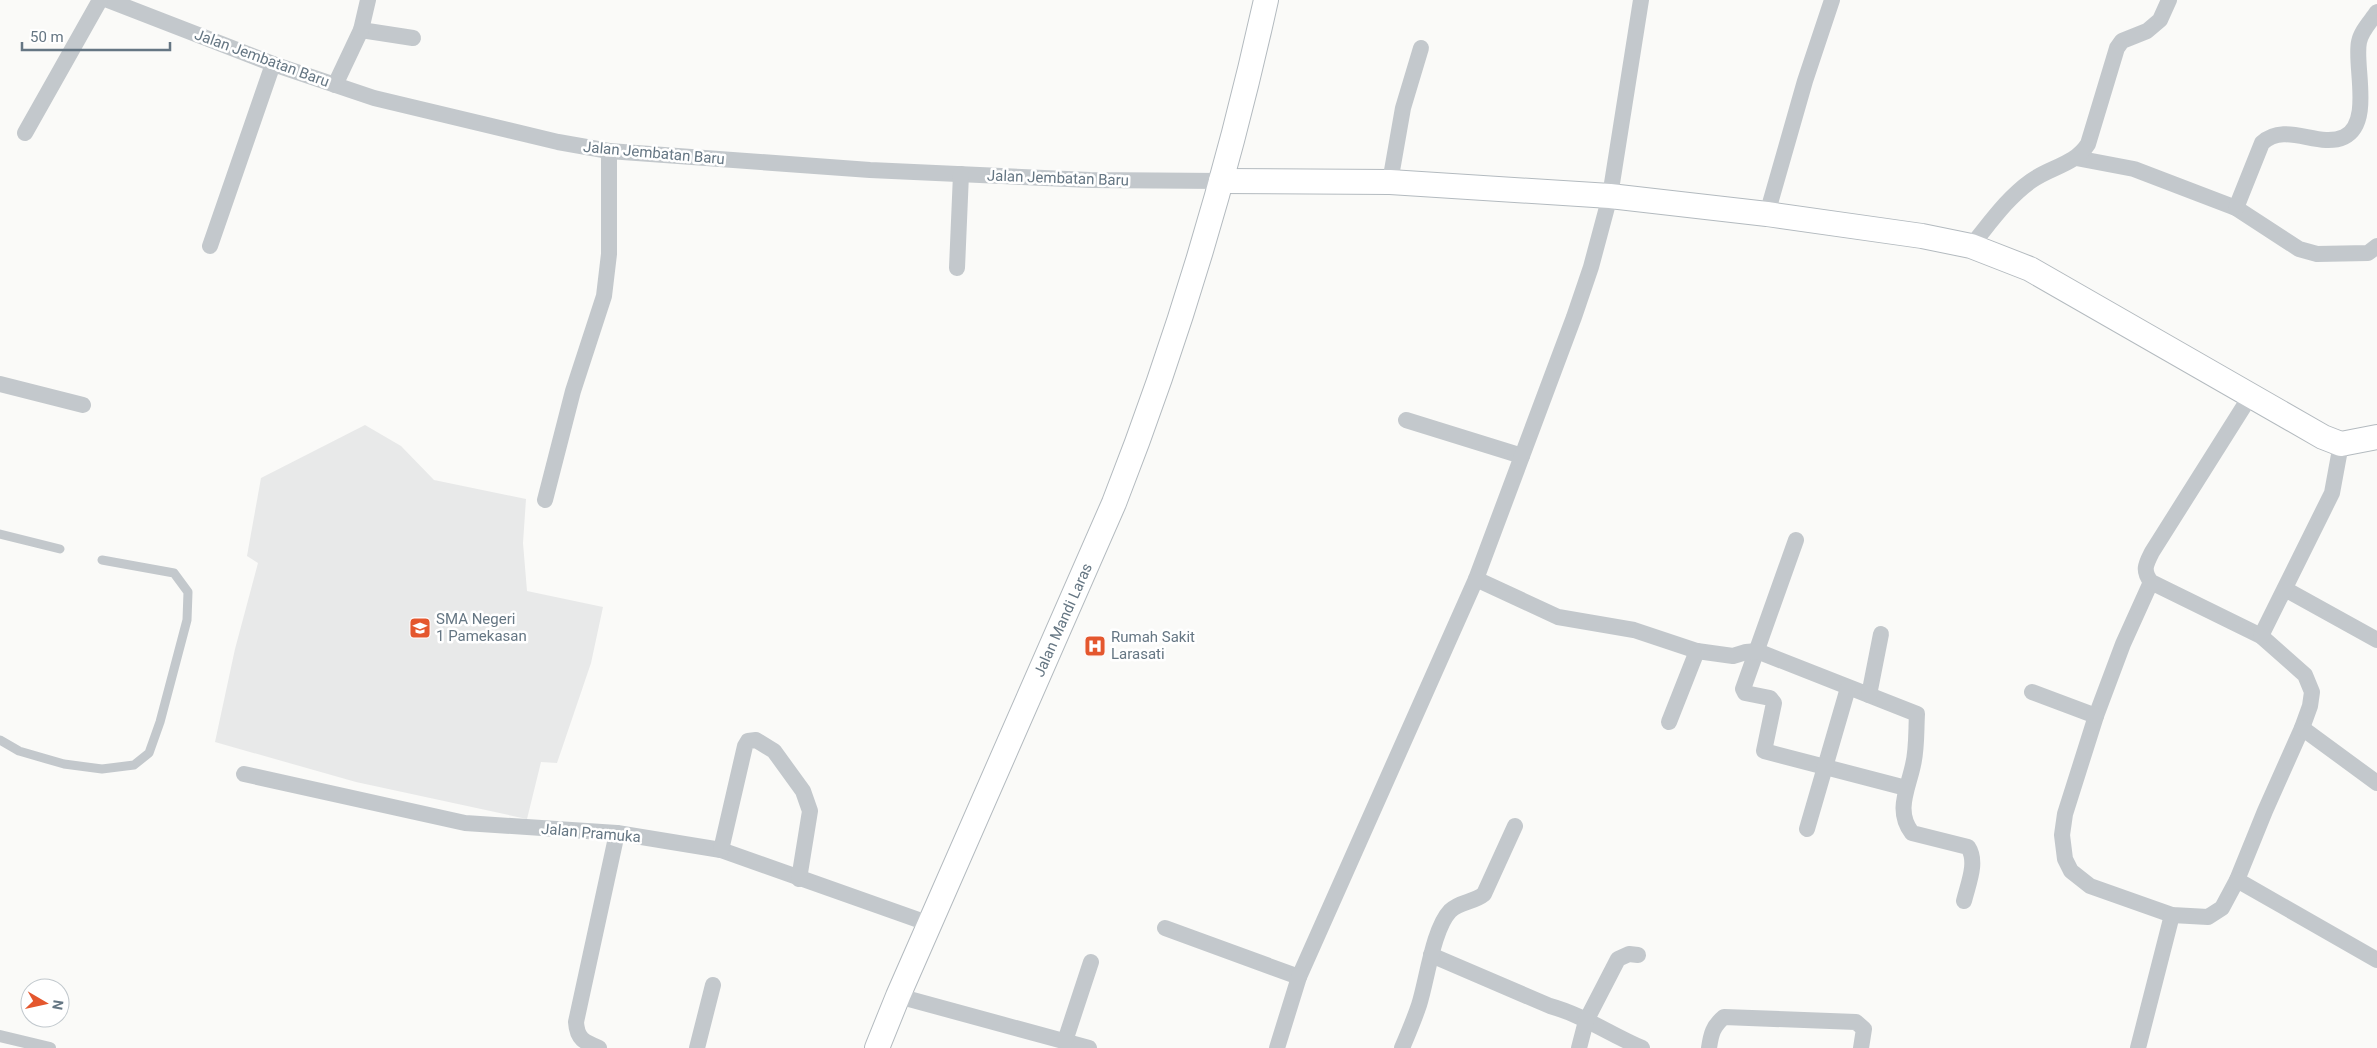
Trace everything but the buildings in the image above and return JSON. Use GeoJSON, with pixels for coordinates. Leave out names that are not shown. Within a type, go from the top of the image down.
{"type":"FeatureCollection","features":[{"type":"Feature","properties":{"kind":"main road","name":"Jalan Mandi Laras"},"geometry":{"type":"LineString","coordinates":[[878,1048],[898,996],[1114,503],[1135,449],[1182,317],[1221,181],[1266,0]]}},
{"type":"Feature","properties":{"kind":"main road"},"geometry":{"type":"LineString","coordinates":[[1221,181],[1390,182],[1610,196],[1767,214],[1922,236],[1972,246],[2030,269],[2322,437],[2341,444],[2377,437]]}},
{"type":"Feature","properties":{"kind":"street"},"geometry":{"type":"LineString","coordinates":[[25,133],[109,0]]}},
{"type":"Feature","properties":{"kind":"street","name":"Jalan Jembatan Baru"},"geometry":{"type":"LineString","coordinates":[[109,0],[273,64],[374,98],[496,129],[558,142],[609,150],[823,167],[1090,180],[1221,181]]}},
{"type":"Feature","properties":{"kind":"street"},"geometry":{"type":"LineString","coordinates":[[335,85],[361,30],[368,0]]}},
{"type":"Feature","properties":{"kind":"street"},"geometry":{"type":"LineString","coordinates":[[1277,1048],[1300,977],[1476,579],[1591,267],[1610,196],[1641,0]]}},
{"type":"Feature","properties":{"kind":"street"},"geometry":{"type":"LineString","coordinates":[[1767,214],[1805,81],[1832,0]]}},
{"type":"Feature","properties":{"kind":"street"},"geometry":{"type":"LineString","coordinates":[[1972,246],[2011,196],[2032,180],[2076,158],[2088,144],[2117,48],[2122,41],[2147,31],[2160,20],[2169,0]]}},
{"type":"Feature","properties":{"kind":"street"},"geometry":{"type":"LineString","coordinates":[[2236,208],[2262,142],[2270,136],[2281,133],[2336,140],[2346,136],[2355,123],[2360,106],[2359,42],[2377,12]]}},
{"type":"Feature","properties":{"kind":"street"},"geometry":{"type":"LineString","coordinates":[[361,30],[413,38]]}},
{"type":"Feature","properties":{"kind":"street"},"geometry":{"type":"LineString","coordinates":[[1390,182],[1403,108],[1420,48]]}},
{"type":"Feature","properties":{"kind":"street"},"geometry":{"type":"LineString","coordinates":[[210,246],[273,64]]}},
{"type":"Feature","properties":{"kind":"street"},"geometry":{"type":"LineString","coordinates":[[547,496],[573,392],[604,296],[609,254],[609,150]]}},
{"type":"Feature","properties":{"kind":"street"},"geometry":{"type":"LineString","coordinates":[[2076,158],[2134,169],[2236,208],[2300,249],[2317,254],[2368,253],[2377,246]]}},
{"type":"Feature","properties":{"kind":"street"},"geometry":{"type":"LineString","coordinates":[[957,268],[960,174]]}},
{"type":"Feature","properties":{"kind":"street"},"geometry":{"type":"LineString","coordinates":[[0,384],[83,405]]}},
{"type":"Feature","properties":{"kind":"street"},"geometry":{"type":"LineString","coordinates":[[2151,582],[2123,644],[2096,716],[2065,814],[2062,835],[2066,859],[2071,871],[2090,886],[2172,914],[2208,917],[2222,908],[2237,880],[2302,728],[2310,706],[2312,692],[2305,675],[2261,636],[2151,582],[2145,573],[2145,566],[2251,395]]}},
{"type":"Feature","properties":{"kind":"street"},"geometry":{"type":"LineString","coordinates":[[1406,420],[1522,456]]}},
{"type":"Feature","properties":{"kind":"street"},"geometry":{"type":"LineString","coordinates":[[2261,636],[2332,493],[2341,444]]}},
{"type":"Feature","properties":{"kind":"street"},"geometry":{"type":"LineString","coordinates":[[1796,540],[1743,689],[1745,694],[1770,698],[1774,703],[1764,751],[1906,788]]}},
{"type":"Feature","properties":{"kind":"street"},"geometry":{"type":"LineString","coordinates":[[1476,579],[1558,617],[1634,630],[1697,651],[1733,656],[1757,651],[1917,714],[1915,753],[1903,798],[1907,827],[1912,833],[1968,847],[1973,854],[1964,901]]}},
{"type":"Feature","properties":{"kind":"street"},"geometry":{"type":"LineString","coordinates":[[2285,589],[2377,640]]}},
{"type":"Feature","properties":{"kind":"street"},"geometry":{"type":"LineString","coordinates":[[1868,695],[1881,634]]}},
{"type":"Feature","properties":{"kind":"street"},"geometry":{"type":"LineString","coordinates":[[1669,722],[1697,651]]}},
{"type":"Feature","properties":{"kind":"street"},"geometry":{"type":"LineString","coordinates":[[1807,829],[1848,688]]}},
{"type":"Feature","properties":{"kind":"street"},"geometry":{"type":"LineString","coordinates":[[2032,692],[2096,716]]}},
{"type":"Feature","properties":{"kind":"street"},"geometry":{"type":"LineString","coordinates":[[2302,728],[2377,783]]}},
{"type":"Feature","properties":{"kind":"street"},"geometry":{"type":"LineString","coordinates":[[721,850],[745,746],[748,741],[756,740],[774,751],[803,791],[810,811],[799,879]]}},
{"type":"Feature","properties":{"kind":"street","name":"Jalan Pramuka"},"geometry":{"type":"LineString","coordinates":[[244,774],[464,823],[616,833],[721,850],[930,924]]}},
{"type":"Feature","properties":{"kind":"street"},"geometry":{"type":"LineString","coordinates":[[1402,1048],[1419,1005],[1431,955],[1444,919],[1450,910],[1459,904],[1475,901],[1484,894],[1515,826]]}},
{"type":"Feature","properties":{"kind":"street"},"geometry":{"type":"LineString","coordinates":[[599,1048],[583,1042],[576,1032],[576,1022],[616,833]]}},
{"type":"Feature","properties":{"kind":"street"},"geometry":{"type":"LineString","coordinates":[[2237,880],[2376,958]]}},
{"type":"Feature","properties":{"kind":"street"},"geometry":{"type":"LineString","coordinates":[[2138,1048],[2172,914]]}},
{"type":"Feature","properties":{"kind":"street"},"geometry":{"type":"LineString","coordinates":[[1165,928],[1300,977]]}},
{"type":"Feature","properties":{"kind":"street"},"geometry":{"type":"LineString","coordinates":[[1579,1048],[1586,1021],[1618,959],[1629,954],[1638,955]]}},
{"type":"Feature","properties":{"kind":"street"},"geometry":{"type":"LineString","coordinates":[[1431,955],[1550,1006],[1570,1012],[1613,1036],[1642,1048]]}},
{"type":"Feature","properties":{"kind":"street"},"geometry":{"type":"LineString","coordinates":[[1064,1041],[1091,962]]}},
{"type":"Feature","properties":{"kind":"street"},"geometry":{"type":"LineString","coordinates":[[697,1048],[713,985]]}},
{"type":"Feature","properties":{"kind":"street"},"geometry":{"type":"LineString","coordinates":[[898,996],[1089,1048]]}},
{"type":"Feature","properties":{"kind":"street"},"geometry":{"type":"LineString","coordinates":[[1709,1048],[1711,1033],[1716,1024],[1724,1017],[1856,1022],[1864,1029],[1861,1048]]}},
{"type":"Feature","properties":{"kind":"street"},"geometry":{"type":"LineString","coordinates":[[0,1036],[50,1048]]}},
{"type":"Feature","properties":{"kind":"lane"},"geometry":{"type":"LineString","coordinates":[[0,534],[60,549]]}},
{"type":"Feature","properties":{"kind":"lane"},"geometry":{"type":"LineString","coordinates":[[0,740],[19,751],[64,764],[102,769],[134,765],[148,753],[160,722],[187,620],[188,592],[174,573],[102,560]]}},
{"type":"Feature","properties":{"kind":"shaded area","name":"SMA Negeri 1 Pamekasan"},"geometry":{"type":"Polygon","coordinates":[[[365,425],[401,446],[434,480],[526,499],[523,543],[527,591],[603,607],[591,663],[557,763],[541,762],[527,819],[356,782],[215,742],[235,649],[258,563],[247,556],[261,478],[365,425]]]}},
{"type":"Feature","properties":{"kind":"place","name":"SMA Negeri 1 Pamekasan"},"geometry":{"type":"Point","coordinates":[420,628]}},
{"type":"Feature","properties":{"kind":"place","name":"Rumah Sakit Larasati"},"geometry":{"type":"Point","coordinates":[1095,646]}}]}
